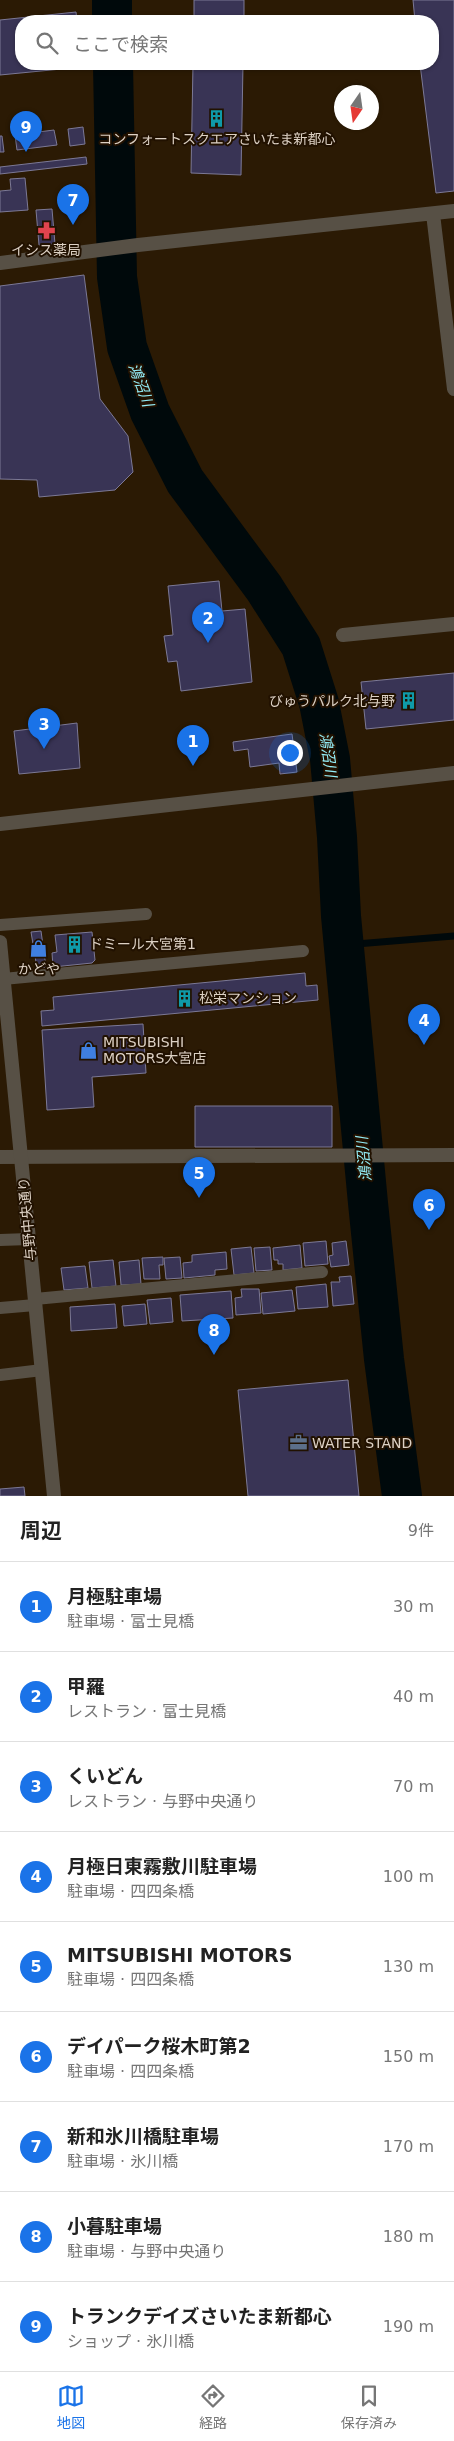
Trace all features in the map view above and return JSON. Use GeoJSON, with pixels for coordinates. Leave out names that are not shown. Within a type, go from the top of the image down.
{"type":"FeatureCollection","features":[{"type":"Feature","properties":{"kind":"street"},"geometry":{"type":"LineString","coordinates":[[0,263],[92,250],[454,211]]}},
{"type":"Feature","properties":{"kind":"street"},"geometry":{"type":"LineString","coordinates":[[433,214],[447,277],[454,388]]}},
{"type":"Feature","properties":{"kind":"street"},"geometry":{"type":"LineString","coordinates":[[343,635],[454,624]]}},
{"type":"Feature","properties":{"kind":"street"},"geometry":{"type":"LineString","coordinates":[[0,824],[454,773]]}},
{"type":"Feature","properties":{"kind":"street","name":"与野中央通り"},"geometry":{"type":"LineString","coordinates":[[0,942],[54,1496]]}},
{"type":"Feature","properties":{"kind":"street"},"geometry":{"type":"LineString","coordinates":[[0,1157],[355,1157],[454,1155]]}},
{"type":"Feature","properties":{"kind":"lane"},"geometry":{"type":"LineString","coordinates":[[0,926],[146,914]]}},
{"type":"Feature","properties":{"kind":"lane"},"geometry":{"type":"LineString","coordinates":[[4,979],[303,951]]}},
{"type":"Feature","properties":{"kind":"lane"},"geometry":{"type":"LineString","coordinates":[[0,1240],[29,1238]]}},
{"type":"Feature","properties":{"kind":"lane"},"geometry":{"type":"LineString","coordinates":[[0,1308],[35,1302],[322,1272]]}},
{"type":"Feature","properties":{"kind":"lane"},"geometry":{"type":"LineString","coordinates":[[0,1375],[42,1370]]}},
{"type":"Feature","properties":{"kind":"building"},"geometry":{"type":"Polygon","coordinates":[[[194,0],[244,0],[244,15],[194,15],[194,0]]]}},
{"type":"Feature","properties":{"kind":"building"},"geometry":{"type":"Polygon","coordinates":[[[413,0],[454,0],[454,191],[436,193],[421,70],[439,70],[439,15],[414,15],[413,0]]]}},
{"type":"Feature","properties":{"kind":"building"},"geometry":{"type":"Polygon","coordinates":[[[76,12],[76,15],[48,15],[76,12]]]}},
{"type":"Feature","properties":{"kind":"building"},"geometry":{"type":"Polygon","coordinates":[[[15,18],[15,70],[51,70],[0,75],[0,20],[15,18]]]}},
{"type":"Feature","properties":{"kind":"building","name":"コンフォートスクエアさいたま新都心"},"geometry":{"type":"Polygon","coordinates":[[[193,70],[243,70],[241,175],[191,173],[193,70]]]}},
{"type":"Feature","properties":{"kind":"building"},"geometry":{"type":"Polygon","coordinates":[[[83,127],[85,144],[70,146],[68,129],[83,127]]]}},
{"type":"Feature","properties":{"kind":"building"},"geometry":{"type":"Polygon","coordinates":[[[54,130],[57,145],[17,150],[15,135],[54,130]]]}},
{"type":"Feature","properties":{"kind":"building"},"geometry":{"type":"Polygon","coordinates":[[[0,136],[2,136],[4,152],[0,152],[0,136]]]}},
{"type":"Feature","properties":{"kind":"building"},"geometry":{"type":"Polygon","coordinates":[[[86,157],[87,164],[0,174],[0,167],[86,157]]]}},
{"type":"Feature","properties":{"kind":"building"},"geometry":{"type":"Polygon","coordinates":[[[25,178],[28,210],[0,212],[0,191],[11,190],[10,179],[25,178]]]}},
{"type":"Feature","properties":{"kind":"building"},"geometry":{"type":"Polygon","coordinates":[[[52,209],[55,244],[39,245],[36,210],[52,209]]]}},
{"type":"Feature","properties":{"kind":"building"},"geometry":{"type":"Polygon","coordinates":[[[84,275],[100,399],[128,436],[133,472],[115,490],[39,497],[37,480],[0,479],[0,286],[84,275]]]}},
{"type":"Feature","properties":{"kind":"building"},"geometry":{"type":"Polygon","coordinates":[[[219,581],[222,611],[245,609],[252,682],[181,691],[177,661],[168,662],[164,636],[173,635],[168,586],[219,581]]]}},
{"type":"Feature","properties":{"kind":"building","name":"びゅうパルク北与野"},"geometry":{"type":"Polygon","coordinates":[[[454,673],[454,720],[366,729],[361,682],[454,673]]]}},
{"type":"Feature","properties":{"kind":"building"},"geometry":{"type":"Polygon","coordinates":[[[77,723],[80,768],[19,774],[14,731],[77,723]]]}},
{"type":"Feature","properties":{"kind":"building"},"geometry":{"type":"Polygon","coordinates":[[[292,734],[297,772],[280,774],[279,763],[250,767],[248,749],[234,751],[233,742],[292,734]]]}},
{"type":"Feature","properties":{"kind":"building"},"geometry":{"type":"Polygon","coordinates":[[[41,931],[46,967],[37,968],[31,932],[41,931]]]}},
{"type":"Feature","properties":{"kind":"building","name":"ドミール大宮第1"},"geometry":{"type":"Polygon","coordinates":[[[92,932],[95,960],[92,963],[53,967],[52,953],[57,952],[55,935],[92,932]]]}},
{"type":"Feature","properties":{"kind":"building","name":"松栄マンション"},"geometry":{"type":"Polygon","coordinates":[[[305,973],[306,986],[317,985],[318,1000],[42,1026],[41,1011],[54,1010],[53,997],[305,973]]]}},
{"type":"Feature","properties":{"kind":"building"},"geometry":{"type":"Polygon","coordinates":[[[143,1024],[146,1073],[92,1077],[94,1107],[47,1110],[42,1030],[143,1024]]]}},
{"type":"Feature","properties":{"kind":"building"},"geometry":{"type":"Polygon","coordinates":[[[195,1106],[332,1106],[332,1147],[195,1147],[195,1106]]]}},
{"type":"Feature","properties":{"kind":"building"},"geometry":{"type":"Polygon","coordinates":[[[326,1241],[328,1264],[305,1266],[303,1243],[326,1241]]]}},
{"type":"Feature","properties":{"kind":"building"},"geometry":{"type":"Polygon","coordinates":[[[346,1241],[349,1265],[331,1267],[329,1256],[333,1255],[332,1243],[346,1241]]]}},
{"type":"Feature","properties":{"kind":"building"},"geometry":{"type":"Polygon","coordinates":[[[300,1245],[302,1268],[283,1270],[283,1264],[278,1264],[278,1260],[274,1260],[273,1248],[300,1245]]]}},
{"type":"Feature","properties":{"kind":"building"},"geometry":{"type":"Polygon","coordinates":[[[251,1247],[254,1273],[234,1275],[231,1249],[251,1247]]]}},
{"type":"Feature","properties":{"kind":"building"},"geometry":{"type":"Polygon","coordinates":[[[270,1247],[272,1270],[256,1271],[254,1248],[270,1247]]]}},
{"type":"Feature","properties":{"kind":"building"},"geometry":{"type":"Polygon","coordinates":[[[226,1252],[227,1269],[215,1270],[215,1275],[184,1278],[183,1263],[192,1262],[192,1255],[226,1252]]]}},
{"type":"Feature","properties":{"kind":"building"},"geometry":{"type":"Polygon","coordinates":[[[163,1257],[163,1265],[159,1265],[160,1279],[144,1279],[142,1258],[163,1257]]]}},
{"type":"Feature","properties":{"kind":"building"},"geometry":{"type":"Polygon","coordinates":[[[180,1257],[182,1278],[166,1279],[164,1258],[180,1257]]]}},
{"type":"Feature","properties":{"kind":"building"},"geometry":{"type":"Polygon","coordinates":[[[113,1260],[116,1286],[92,1288],[89,1262],[113,1260]]]}},
{"type":"Feature","properties":{"kind":"building"},"geometry":{"type":"Polygon","coordinates":[[[139,1260],[141,1284],[121,1285],[119,1262],[139,1260]]]}},
{"type":"Feature","properties":{"kind":"building"},"geometry":{"type":"Polygon","coordinates":[[[85,1266],[88,1288],[64,1290],[61,1268],[85,1266]]]}},
{"type":"Feature","properties":{"kind":"building"},"geometry":{"type":"Polygon","coordinates":[[[351,1276],[354,1304],[333,1306],[331,1282],[340,1282],[339,1277],[351,1276]]]}},
{"type":"Feature","properties":{"kind":"building"},"geometry":{"type":"Polygon","coordinates":[[[326,1284],[328,1307],[298,1309],[296,1287],[326,1284]]]}},
{"type":"Feature","properties":{"kind":"building"},"geometry":{"type":"Polygon","coordinates":[[[241,1289],[259,1289],[261,1313],[236,1315],[235,1298],[242,1297],[241,1289]]]}},
{"type":"Feature","properties":{"kind":"building"},"geometry":{"type":"Polygon","coordinates":[[[292,1290],[295,1311],[263,1314],[261,1293],[292,1290]]]}},
{"type":"Feature","properties":{"kind":"building"},"geometry":{"type":"Polygon","coordinates":[[[231,1291],[233,1318],[182,1321],[180,1295],[231,1291]]]}},
{"type":"Feature","properties":{"kind":"building"},"geometry":{"type":"Polygon","coordinates":[[[171,1298],[173,1322],[150,1324],[147,1300],[171,1298]]]}},
{"type":"Feature","properties":{"kind":"building"},"geometry":{"type":"Polygon","coordinates":[[[115,1304],[117,1328],[71,1331],[70,1307],[115,1304]]]}},
{"type":"Feature","properties":{"kind":"building"},"geometry":{"type":"Polygon","coordinates":[[[145,1304],[147,1324],[124,1326],[122,1306],[145,1304]]]}},
{"type":"Feature","properties":{"kind":"building","name":"WATER STAND"},"geometry":{"type":"Polygon","coordinates":[[[348,1380],[359,1496],[248,1496],[238,1390],[348,1380]]]}},
{"type":"Feature","properties":{"kind":"building"},"geometry":{"type":"Polygon","coordinates":[[[24,1487],[25,1496],[0,1496],[0,1489],[24,1487]]]}},
{"type":"Feature","properties":{"kind":"waterway","name":"鴻沼川"},"geometry":{"type":"LineString","coordinates":[[112,0],[112,15]]}},
{"type":"Feature","properties":{"kind":"waterway","name":"鴻沼川"},"geometry":{"type":"LineString","coordinates":[[113,70],[117,277],[127,347],[150,412],[185,481],[264,588],[301,646],[319,703],[330,759],[337,837],[341,916],[368,1203],[384,1359],[402,1496]]}},
{"type":"Feature","properties":{"kind":"waterway"},"geometry":{"type":"LineString","coordinates":[[344,945],[454,936]]}},
{"type":"Feature","properties":{"kind":"place","name":"コンフォートスクエアさいたま新都心"},"geometry":{"type":"Point","coordinates":[217,119]}},
{"type":"Feature","properties":{"kind":"place","name":"トランクデイズさいたま新都心"},"geometry":{"type":"Point","coordinates":[26,152]}},
{"type":"Feature","properties":{"kind":"place","name":"新和氷川橋駐車場"},"geometry":{"type":"Point","coordinates":[73,225]}},
{"type":"Feature","properties":{"kind":"place","name":"イシス薬局"},"geometry":{"type":"Point","coordinates":[46,230]}},
{"type":"Feature","properties":{"kind":"place","name":"甲羅"},"geometry":{"type":"Point","coordinates":[208,643]}},
{"type":"Feature","properties":{"kind":"place","name":"びゅうパルク北与野"},"geometry":{"type":"Point","coordinates":[409,701]}},
{"type":"Feature","properties":{"kind":"place","name":"くいどん"},"geometry":{"type":"Point","coordinates":[44,749]}},
{"type":"Feature","properties":{"kind":"place","name":"月極駐車場"},"geometry":{"type":"Point","coordinates":[193,766]}},
{"type":"Feature","properties":{"kind":"place","name":"ドミール大宮第1"},"geometry":{"type":"Point","coordinates":[75,944]}},
{"type":"Feature","properties":{"kind":"place","name":"かどや"},"geometry":{"type":"Point","coordinates":[39,949]}},
{"type":"Feature","properties":{"kind":"place","name":"松栄マンション"},"geometry":{"type":"Point","coordinates":[185,998]}},
{"type":"Feature","properties":{"kind":"place","name":"月極日東霧敷川駐車場"},"geometry":{"type":"Point","coordinates":[424,1045]}},
{"type":"Feature","properties":{"kind":"place","name":"MITSUBISHI MOTORS大宮店"},"geometry":{"type":"Point","coordinates":[89,1050]}},
{"type":"Feature","properties":{"kind":"place","name":"MITSUBISHI MOTORS"},"geometry":{"type":"Point","coordinates":[199,1198]}},
{"type":"Feature","properties":{"kind":"place","name":"デイパーク桜木町第2"},"geometry":{"type":"Point","coordinates":[429,1230]}},
{"type":"Feature","properties":{"kind":"place","name":"小暮駐車場"},"geometry":{"type":"Point","coordinates":[214,1355]}},
{"type":"Feature","properties":{"kind":"place","name":"WATER STAND"},"geometry":{"type":"Point","coordinates":[298,1443]}}]}
